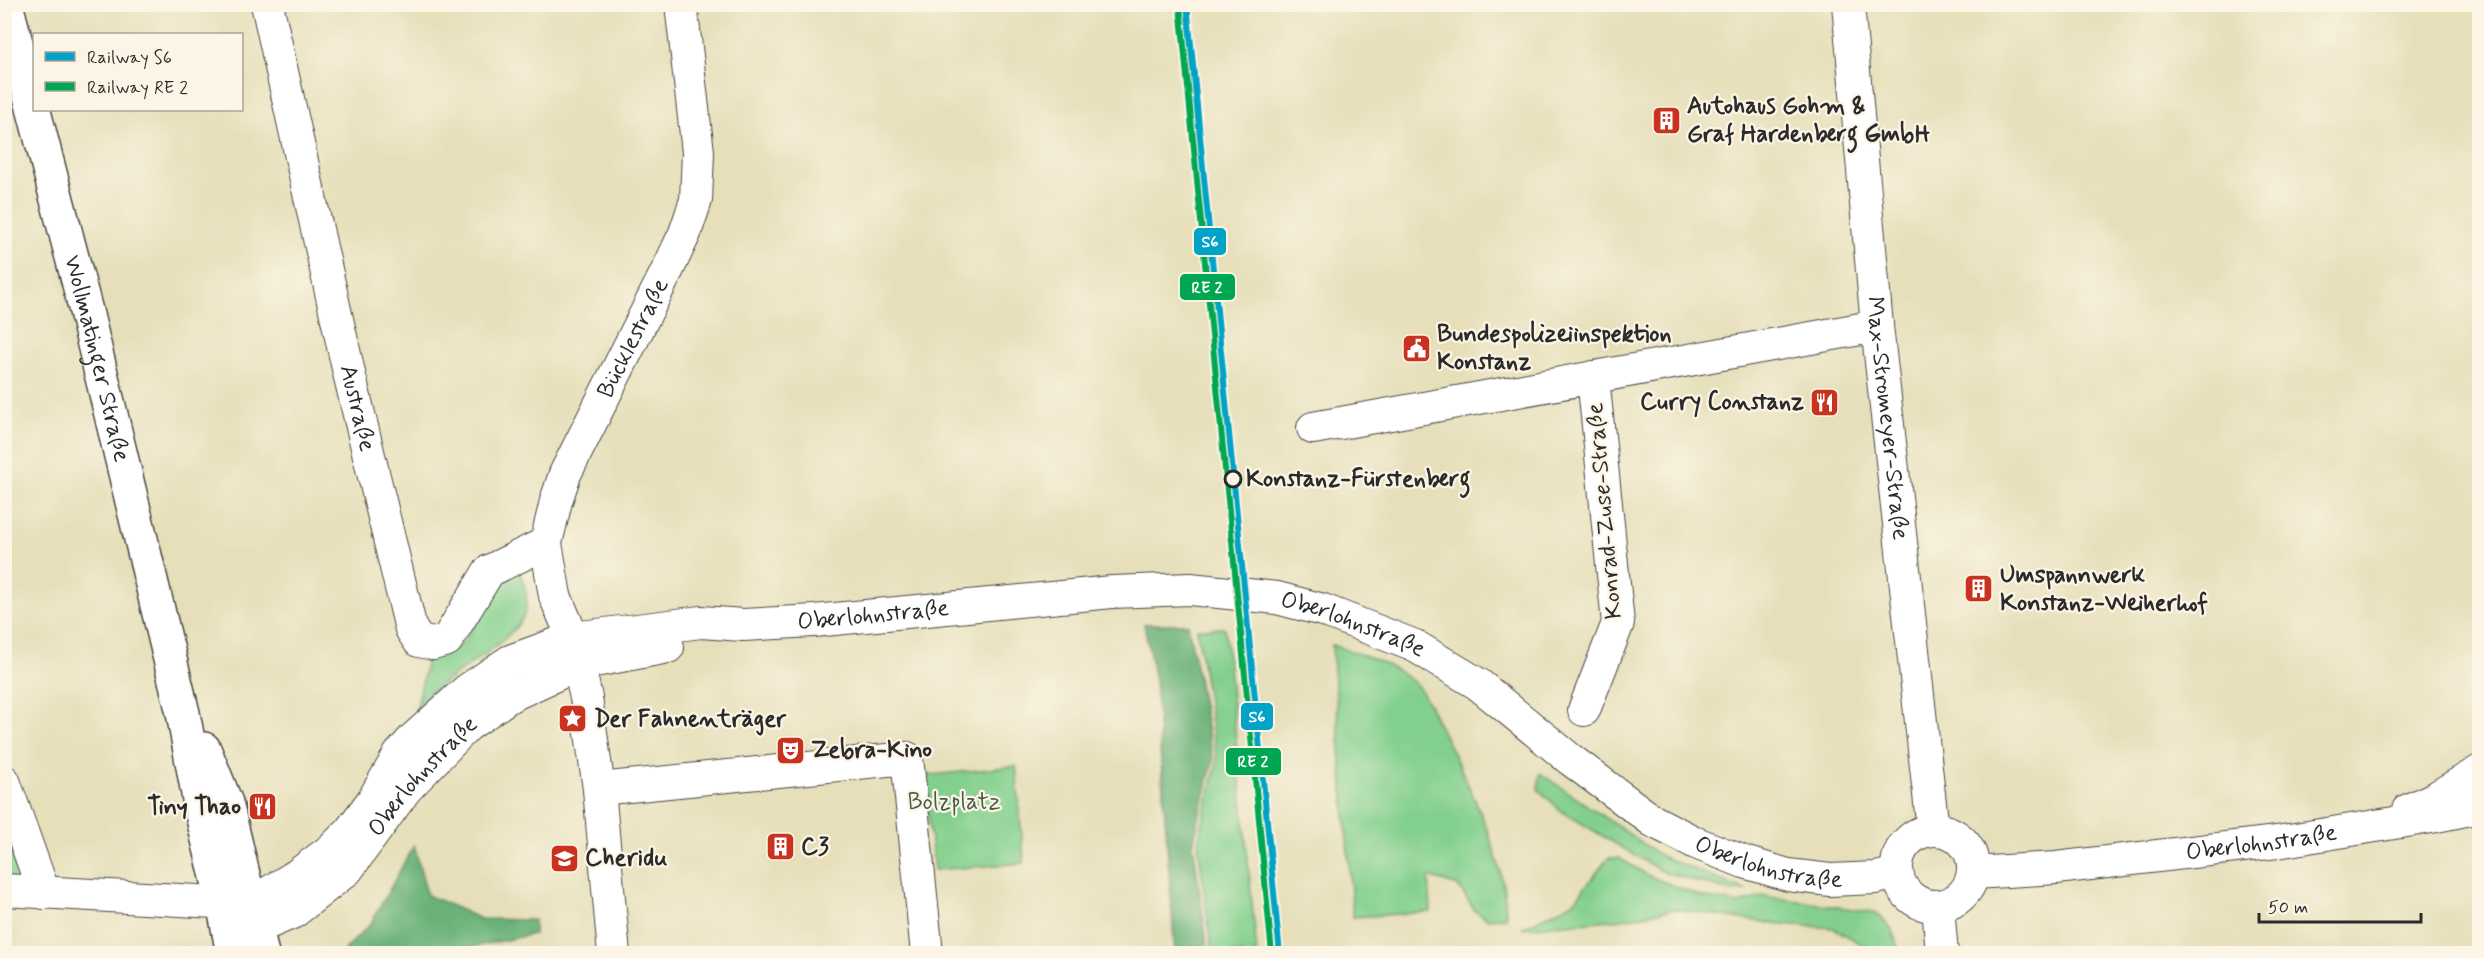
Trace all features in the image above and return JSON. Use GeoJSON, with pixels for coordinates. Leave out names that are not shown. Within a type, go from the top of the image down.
{"type":"FeatureCollection","features":[{"type":"Feature","properties":{"kind":"main road","name":"Wollmatinger Straße"},"geometry":{"type":"LineString","coordinates":[[6,4],[33,107]]}},
{"type":"Feature","properties":{"kind":"main road","name":"Wollmatinger Straße"},"geometry":{"type":"LineString","coordinates":[[34,111],[89,322],[183,713],[201,810],[242,929]]}},
{"type":"Feature","properties":{"kind":"main road","name":"Wollmatinger Straße"},"geometry":{"type":"LineString","coordinates":[[183,713],[207,754],[226,803],[239,859],[242,929]]}},
{"type":"Feature","properties":{"kind":"street","name":"Austraße"},"geometry":{"type":"LineString","coordinates":[[267,4],[349,373],[411,630],[419,641],[433,644],[447,640],[489,571],[546,543]]}},
{"type":"Feature","properties":{"kind":"street","name":"Bücklestraße"},"geometry":{"type":"LineString","coordinates":[[606,953],[599,789],[586,698],[576,651],[555,596],[546,543],[565,474],[668,269],[685,233],[696,200],[698,152],[681,4]]}},
{"type":"Feature","properties":{"kind":"street","name":"Max-Stromeyer-Straße"},"geometry":{"type":"LineString","coordinates":[[1848,4],[1877,326],[1933,830]]}},
{"type":"Feature","properties":{"kind":"street","name":"Konrad-Zuse-Straße"},"geometry":{"type":"LineString","coordinates":[[1313,428],[1877,326]]}},
{"type":"Feature","properties":{"kind":"street","name":"Konrad-Zuse-Straße"},"geometry":{"type":"LineString","coordinates":[[1584,710],[1618,622],[1593,378]]}},
{"type":"Feature","properties":{"kind":"street","name":"Oberlohnstraße"},"geometry":{"type":"LineString","coordinates":[[242,929],[285,883],[333,848],[350,831],[373,800],[399,755],[443,710],[467,690],[510,661],[576,651],[627,653],[688,644],[743,625],[967,607],[1112,592],[1190,589],[1277,598],[1323,609],[1414,646],[1478,684],[1571,760],[1653,821],[1696,843],[1744,862],[1788,875],[1830,880],[1868,879],[1897,873]]}},
{"type":"Feature","properties":{"kind":"street","name":"Oberlohnstraße"},"geometry":{"type":"LineString","coordinates":[[242,929],[294,912],[347,870],[406,789],[466,726],[576,651]]}},
{"type":"Feature","properties":{"kind":"street"},"geometry":{"type":"LineString","coordinates":[[599,789],[907,758],[927,954]]}},
{"type":"Feature","properties":{"kind":"street","name":"Oberlohnstraße"},"geometry":{"type":"LineString","coordinates":[[2368,826],[2435,798],[2480,771]]}},
{"type":"Feature","properties":{"kind":"street"},"geometry":{"type":"LineString","coordinates":[[4,781],[44,892]]}},
{"type":"Feature","properties":{"kind":"street","name":"Oberlohnstraße"},"geometry":{"type":"LineString","coordinates":[[1974,873],[2056,868],[2277,842],[2480,807]]}},
{"type":"Feature","properties":{"kind":"street"},"geometry":{"type":"LineString","coordinates":[[1933,830],[1944,831],[1963,842],[1970,851],[1974,873],[1965,893],[1957,900],[1938,906],[1922,904],[1910,897],[1897,873],[1900,852],[1906,843],[1923,832],[1933,830]]}},
{"type":"Feature","properties":{"kind":"street"},"geometry":{"type":"LineString","coordinates":[[239,859],[262,875],[285,883]]}},
{"type":"Feature","properties":{"kind":"street"},"geometry":{"type":"LineString","coordinates":[[4,890],[44,892],[242,929]]}},
{"type":"Feature","properties":{"kind":"street"},"geometry":{"type":"LineString","coordinates":[[1938,906],[1942,954]]}},
{"type":"Feature","properties":{"kind":"green space"},"geometry":{"type":"Polygon","coordinates":[[[518,569],[527,599],[522,619],[488,652],[438,687],[417,706],[428,656],[445,654],[464,643],[498,580],[518,569]]]}},
{"type":"Feature","properties":{"kind":"green space"},"geometry":{"type":"Polygon","coordinates":[[[1144,624],[1188,624],[1213,760],[1193,843],[1208,953],[1175,953],[1155,680],[1144,624]]]}},
{"type":"Feature","properties":{"kind":"green space"},"geometry":{"type":"Polygon","coordinates":[[[1225,628],[1257,953],[1212,953],[1198,843],[1217,761],[1197,629],[1225,628]]]}},
{"type":"Feature","properties":{"kind":"green space"},"geometry":{"type":"Polygon","coordinates":[[[1332,645],[1393,668],[1411,680],[1424,696],[1462,771],[1483,819],[1499,869],[1506,917],[1488,919],[1475,911],[1458,886],[1429,877],[1431,912],[1353,917],[1332,645]]]}},
{"type":"Feature","properties":{"kind":"green space","name":"Bolzplatz"},"geometry":{"type":"Polygon","coordinates":[[[1016,766],[1024,863],[934,870],[924,776],[1016,766]]]}},
{"type":"Feature","properties":{"kind":"green space"},"geometry":{"type":"Polygon","coordinates":[[[1540,773],[1661,856],[1745,890],[1734,892],[1661,871],[1561,811],[1538,789],[1540,773]]]}},
{"type":"Feature","properties":{"kind":"green space"},"geometry":{"type":"Polygon","coordinates":[[[5,781],[44,893],[5,890],[5,781]]]}},
{"type":"Feature","properties":{"kind":"green space"},"geometry":{"type":"Polygon","coordinates":[[[414,845],[427,895],[481,919],[534,920],[534,934],[445,953],[342,953],[371,923],[414,845]]]}},
{"type":"Feature","properties":{"kind":"green space"},"geometry":{"type":"Polygon","coordinates":[[[1608,858],[1619,858],[1649,876],[1699,896],[1738,904],[1764,896],[1872,912],[1891,929],[1898,953],[1874,953],[1834,928],[1770,923],[1675,909],[1623,919],[1521,928],[1574,902],[1608,858]]]}},
{"type":"Feature","properties":{"kind":"rail line","name":"S6"},"geometry":{"type":"LineString","coordinates":[[1187,4],[1280,954]]}},
{"type":"Feature","properties":{"kind":"transit line"},"geometry":{"type":"LineString","coordinates":[[1180,5],[1272,954]]}},
{"type":"Feature","properties":{"kind":"place","name":"Autohaus Gohm & Graf Hardenberg GmbH"},"geometry":{"type":"Point","coordinates":[1666,120]}},
{"type":"Feature","properties":{"kind":"place","name":"Bundespolizeiinspektion Konstanz"},"geometry":{"type":"Point","coordinates":[1416,348]}},
{"type":"Feature","properties":{"kind":"place","name":"Curry Constanz"},"geometry":{"type":"Point","coordinates":[1825,402]}},
{"type":"Feature","properties":{"kind":"place","name":"Konstanz-Fürstenberg"},"geometry":{"type":"Point","coordinates":[1233,479]}},
{"type":"Feature","properties":{"kind":"place","name":"Umspannwerk Konstanz-Weiherhof"},"geometry":{"type":"Point","coordinates":[1979,589]}},
{"type":"Feature","properties":{"kind":"place","name":"Der Fahnenträger"},"geometry":{"type":"Point","coordinates":[573,719]}},
{"type":"Feature","properties":{"kind":"place","name":"Zebra-Kino"},"geometry":{"type":"Point","coordinates":[790,750]}},
{"type":"Feature","properties":{"kind":"place","name":"Tiny Thao"},"geometry":{"type":"Point","coordinates":[262,807]}},
{"type":"Feature","properties":{"kind":"place","name":"C3"},"geometry":{"type":"Point","coordinates":[780,847]}},
{"type":"Feature","properties":{"kind":"place","name":"Cheridu"},"geometry":{"type":"Point","coordinates":[564,858]}}]}
